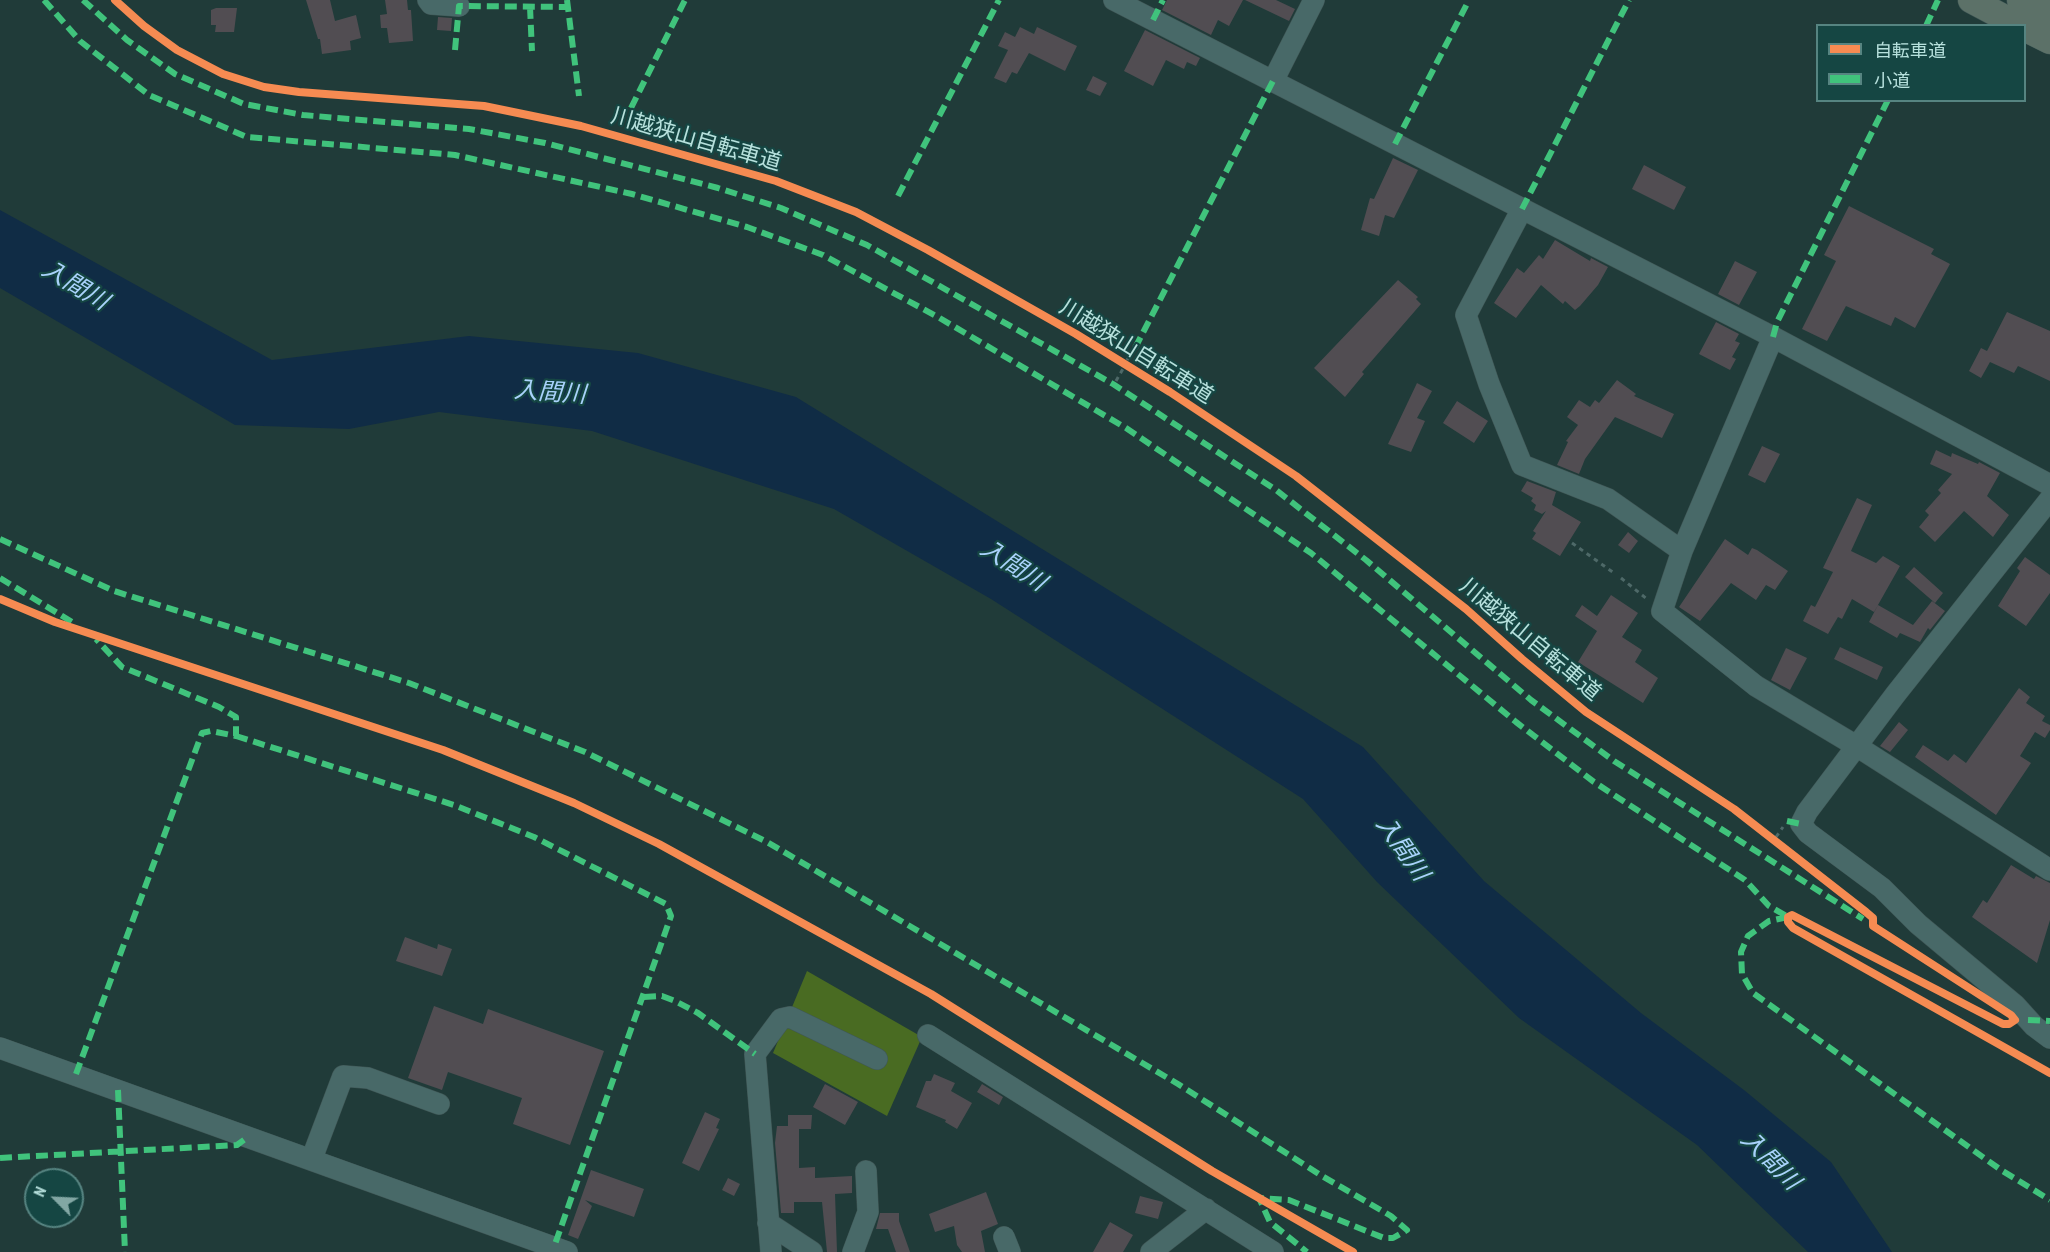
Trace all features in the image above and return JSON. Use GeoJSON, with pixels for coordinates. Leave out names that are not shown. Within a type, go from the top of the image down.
{"type":"FeatureCollection","features":[{"type":"Feature","properties":{"kind":"main road"},"geometry":{"type":"LineString","coordinates":[[1971,0],[2016,24]]}},
{"type":"Feature","properties":{"kind":"main road"},"geometry":{"type":"LineString","coordinates":[[2020,0],[2050,15]]}},
{"type":"Feature","properties":{"kind":"main road"},"geometry":{"type":"LineString","coordinates":[[2026,29],[2050,41]]}},
{"type":"Feature","properties":{"kind":"street"},"geometry":{"type":"LineString","coordinates":[[428,0],[437,5],[459,6]]}},
{"type":"Feature","properties":{"kind":"street"},"geometry":{"type":"LineString","coordinates":[[1114,0],[1773,337],[2050,485]]}},
{"type":"Feature","properties":{"kind":"street"},"geometry":{"type":"LineString","coordinates":[[1273,81],[1314,0]]}},
{"type":"Feature","properties":{"kind":"street"},"geometry":{"type":"LineString","coordinates":[[1522,209],[1466,315],[1489,384],[1522,465],[1608,499],[1682,551]]}},
{"type":"Feature","properties":{"kind":"street"},"geometry":{"type":"LineString","coordinates":[[1773,337],[1682,551],[1662,611],[1756,686],[1858,747],[2050,870]]}},
{"type":"Feature","properties":{"kind":"street"},"geometry":{"type":"LineString","coordinates":[[2050,499],[1896,695],[1807,812],[1801,825],[1808,833],[1882,888],[1918,924],[2015,1005],[2034,1026],[2050,1038]]}},
{"type":"Feature","properties":{"kind":"street"},"geometry":{"type":"LineString","coordinates":[[771,1252],[755,1054],[781,1019],[790,1017],[877,1059]]}},
{"type":"Feature","properties":{"kind":"street"},"geometry":{"type":"LineString","coordinates":[[928,1035],[1273,1252]]}},
{"type":"Feature","properties":{"kind":"street"},"geometry":{"type":"LineString","coordinates":[[0,1048],[312,1158],[567,1252]]}},
{"type":"Feature","properties":{"kind":"street"},"geometry":{"type":"LineString","coordinates":[[312,1158],[343,1076],[368,1078],[439,1104]]}},
{"type":"Feature","properties":{"kind":"street"},"geometry":{"type":"LineString","coordinates":[[853,1252],[868,1212],[866,1171]]}},
{"type":"Feature","properties":{"kind":"street"},"geometry":{"type":"LineString","coordinates":[[1151,1252],[1206,1209]]}},
{"type":"Feature","properties":{"kind":"street"},"geometry":{"type":"LineString","coordinates":[[768,1223],[812,1252]]}},
{"type":"Feature","properties":{"kind":"path"},"geometry":{"type":"LineString","coordinates":[[1127,360],[1135,348]]}},
{"type":"Feature","properties":{"kind":"path"},"geometry":{"type":"LineString","coordinates":[[1116,381],[1124,367]]}},
{"type":"Feature","properties":{"kind":"path"},"geometry":{"type":"LineString","coordinates":[[1572,543],[1614,573]]}},
{"type":"Feature","properties":{"kind":"path"},"geometry":{"type":"LineString","coordinates":[[1621,578],[1662,611]]}},
{"type":"Feature","properties":{"kind":"path"},"geometry":{"type":"LineString","coordinates":[[1766,833],[1783,846]]}},
{"type":"Feature","properties":{"kind":"green space"},"geometry":{"type":"Polygon","coordinates":[[[807,971],[922,1037],[887,1116],[773,1053],[807,971]]]}},
{"type":"Feature","properties":{"kind":"water","name":"入間川"},"geometry":{"type":"Polygon","coordinates":[[[0,210],[272,360],[469,336],[638,353],[796,397],[1363,747],[1484,881],[1641,1013],[1744,1090],[1831,1162],[1892,1252],[1808,1252],[1697,1145],[1519,1018],[1377,882],[1303,799],[991,599],[834,509],[592,431],[439,412],[349,429],[235,425],[0,288],[0,210]]]}},
{"type":"Feature","properties":{"kind":"building"},"geometry":{"type":"Polygon","coordinates":[[[306,0],[330,0],[335,21],[356,15],[361,38],[350,41],[351,50],[322,54],[320,39],[318,39],[306,0]]]}},
{"type":"Feature","properties":{"kind":"building"},"geometry":{"type":"Polygon","coordinates":[[[385,0],[407,0],[408,10],[411,10],[413,41],[389,43],[387,28],[381,28],[380,15],[387,14],[385,0]]]}},
{"type":"Feature","properties":{"kind":"building"},"geometry":{"type":"Polygon","coordinates":[[[1167,0],[1243,0],[1229,26],[1218,20],[1211,35],[1162,10],[1167,0]]]}},
{"type":"Feature","properties":{"kind":"building"},"geometry":{"type":"Polygon","coordinates":[[[1245,0],[1276,0],[1295,9],[1289,21],[1245,0]]]}},
{"type":"Feature","properties":{"kind":"building"},"geometry":{"type":"Polygon","coordinates":[[[237,8],[234,32],[215,32],[216,25],[211,25],[211,10],[237,8]]]}},
{"type":"Feature","properties":{"kind":"building"},"geometry":{"type":"Polygon","coordinates":[[[438,17],[452,18],[451,31],[437,30],[438,17]]]}},
{"type":"Feature","properties":{"kind":"building"},"geometry":{"type":"Polygon","coordinates":[[[1020,27],[1034,34],[1037,27],[1077,46],[1065,71],[1029,53],[1017,74],[1012,72],[1006,83],[994,78],[1008,50],[998,46],[1005,32],[1015,37],[1020,27]]]}},
{"type":"Feature","properties":{"kind":"building"},"geometry":{"type":"Polygon","coordinates":[[[1145,30],[1200,58],[1196,66],[1187,62],[1184,69],[1166,60],[1153,86],[1124,71],[1145,30]]]}},
{"type":"Feature","properties":{"kind":"building"},"geometry":{"type":"Polygon","coordinates":[[[1093,76],[1107,83],[1100,96],[1086,90],[1093,76]]]}},
{"type":"Feature","properties":{"kind":"building"},"geometry":{"type":"Polygon","coordinates":[[[1393,158],[1418,170],[1394,218],[1385,215],[1379,236],[1361,230],[1370,198],[1374,199],[1393,158]]]}},
{"type":"Feature","properties":{"kind":"building"},"geometry":{"type":"Polygon","coordinates":[[[1644,165],[1686,187],[1674,210],[1632,189],[1644,165]]]}},
{"type":"Feature","properties":{"kind":"building"},"geometry":{"type":"Polygon","coordinates":[[[1849,206],[1934,249],[1931,254],[1950,264],[1915,328],[1895,317],[1891,326],[1846,306],[1827,341],[1802,329],[1836,261],[1824,255],[1849,206]]]}},
{"type":"Feature","properties":{"kind":"building"},"geometry":{"type":"Polygon","coordinates":[[[1555,240],[1590,261],[1591,258],[1608,267],[1598,285],[1580,306],[1575,310],[1565,301],[1563,304],[1541,285],[1516,318],[1494,303],[1517,268],[1524,273],[1539,255],[1543,259],[1555,240]]]}},
{"type":"Feature","properties":{"kind":"building"},"geometry":{"type":"Polygon","coordinates":[[[1735,261],[1757,272],[1739,305],[1718,294],[1735,261]]]}},
{"type":"Feature","properties":{"kind":"building"},"geometry":{"type":"Polygon","coordinates":[[[1398,280],[1418,297],[1416,299],[1421,304],[1362,372],[1364,374],[1345,397],[1314,368],[1398,280]]]}},
{"type":"Feature","properties":{"kind":"building"},"geometry":{"type":"Polygon","coordinates":[[[2007,312],[2050,331],[2050,381],[2018,366],[2014,373],[1990,362],[1981,378],[1969,371],[1981,348],[1987,351],[2007,312]]]}},
{"type":"Feature","properties":{"kind":"building"},"geometry":{"type":"Polygon","coordinates":[[[1716,322],[1739,334],[1735,341],[1740,343],[1732,357],[1736,359],[1730,370],[1699,354],[1716,322]]]}},
{"type":"Feature","properties":{"kind":"building"},"geometry":{"type":"Polygon","coordinates":[[[1617,380],[1636,394],[1634,396],[1674,414],[1662,438],[1615,417],[1585,459],[1579,474],[1557,465],[1568,442],[1566,441],[1578,425],[1567,417],[1579,400],[1590,407],[1595,400],[1599,403],[1617,380]]]}},
{"type":"Feature","properties":{"kind":"building"},"geometry":{"type":"Polygon","coordinates":[[[1417,383],[1432,391],[1417,418],[1425,421],[1411,452],[1388,444],[1417,383]]]}},
{"type":"Feature","properties":{"kind":"building"},"geometry":{"type":"Polygon","coordinates":[[[1457,401],[1488,421],[1474,443],[1443,423],[1457,401]]]}},
{"type":"Feature","properties":{"kind":"building"},"geometry":{"type":"Polygon","coordinates":[[[1762,446],[1780,454],[1765,483],[1748,475],[1762,446]]]}},
{"type":"Feature","properties":{"kind":"building"},"geometry":{"type":"Polygon","coordinates":[[[1936,450],[1951,457],[1952,453],[1978,464],[1979,462],[2000,473],[1987,496],[2009,515],[1993,537],[1964,511],[1935,542],[1919,527],[1929,515],[1925,511],[1941,493],[1938,490],[1952,474],[1930,464],[1936,450]]]}},
{"type":"Feature","properties":{"kind":"building"},"geometry":{"type":"Polygon","coordinates":[[[1527,481],[1556,492],[1552,505],[1581,522],[1560,556],[1532,539],[1536,533],[1533,531],[1546,511],[1542,514],[1534,510],[1536,505],[1531,501],[1533,498],[1521,491],[1527,481]]]}},
{"type":"Feature","properties":{"kind":"building"},"geometry":{"type":"Polygon","coordinates":[[[1857,498],[1872,505],[1851,551],[1876,563],[1883,556],[1900,566],[1874,612],[1852,599],[1842,619],[1838,617],[1828,634],[1803,621],[1811,605],[1815,607],[1833,572],[1823,568],[1857,498]]]}},
{"type":"Feature","properties":{"kind":"building"},"geometry":{"type":"Polygon","coordinates":[[[1628,532],[1638,541],[1629,553],[1618,545],[1628,532]]]}},
{"type":"Feature","properties":{"kind":"building"},"geometry":{"type":"Polygon","coordinates":[[[1725,539],[1748,555],[1752,548],[1757,550],[1788,571],[1775,590],[1766,585],[1756,600],[1731,583],[1700,621],[1679,607],[1725,539]]]}},
{"type":"Feature","properties":{"kind":"building"},"geometry":{"type":"Polygon","coordinates":[[[2025,557],[2050,575],[2050,593],[2026,626],[1998,606],[2020,571],[2017,568],[2025,557]]]}},
{"type":"Feature","properties":{"kind":"building"},"geometry":{"type":"Polygon","coordinates":[[[1914,567],[1943,593],[1935,603],[1905,577],[1914,567]]]}},
{"type":"Feature","properties":{"kind":"building"},"geometry":{"type":"Polygon","coordinates":[[[1611,595],[1638,613],[1622,637],[1642,650],[1635,662],[1658,678],[1643,703],[1578,662],[1597,631],[1575,616],[1582,605],[1597,616],[1611,595]]]}},
{"type":"Feature","properties":{"kind":"building"},"geometry":{"type":"Polygon","coordinates":[[[1932,601],[1945,611],[1930,630],[1928,628],[1920,642],[1900,633],[1897,638],[1869,622],[1878,605],[1913,625],[1932,601]]]}},
{"type":"Feature","properties":{"kind":"building"},"geometry":{"type":"Polygon","coordinates":[[[1840,647],[1883,667],[1877,680],[1834,659],[1840,647]]]}},
{"type":"Feature","properties":{"kind":"building"},"geometry":{"type":"Polygon","coordinates":[[[1786,648],[1807,658],[1790,690],[1771,680],[1786,648]]]}},
{"type":"Feature","properties":{"kind":"building"},"geometry":{"type":"Polygon","coordinates":[[[2019,688],[2030,697],[2026,703],[2045,716],[2042,721],[2050,725],[2050,730],[2045,738],[2035,732],[2020,756],[2031,763],[1996,815],[1915,757],[1923,745],[1948,761],[1954,754],[1966,763],[2019,688]]]}},
{"type":"Feature","properties":{"kind":"building"},"geometry":{"type":"Polygon","coordinates":[[[1899,722],[1908,730],[1890,752],[1880,746],[1899,722]]]}},
{"type":"Feature","properties":{"kind":"building"},"geometry":{"type":"Polygon","coordinates":[[[2011,865],[2034,879],[2036,876],[2050,883],[2050,920],[2037,963],[1972,917],[1983,900],[1987,903],[2011,865]]]}},
{"type":"Feature","properties":{"kind":"building"},"geometry":{"type":"Polygon","coordinates":[[[405,937],[437,949],[438,944],[452,949],[442,976],[396,961],[405,937]]]}},
{"type":"Feature","properties":{"kind":"building"},"geometry":{"type":"Polygon","coordinates":[[[434,1006],[483,1024],[488,1009],[604,1051],[570,1145],[513,1124],[522,1098],[448,1072],[442,1090],[408,1078],[434,1006]]]}},
{"type":"Feature","properties":{"kind":"building"},"geometry":{"type":"Polygon","coordinates":[[[934,1074],[955,1083],[951,1091],[972,1103],[957,1129],[945,1122],[946,1120],[916,1107],[926,1081],[931,1081],[934,1074]]]}},
{"type":"Feature","properties":{"kind":"building"},"geometry":{"type":"Polygon","coordinates":[[[825,1084],[858,1102],[845,1125],[813,1107],[825,1084]]]}},
{"type":"Feature","properties":{"kind":"building"},"geometry":{"type":"Polygon","coordinates":[[[982,1084],[1003,1097],[999,1105],[977,1092],[982,1084]]]}},
{"type":"Feature","properties":{"kind":"building"},"geometry":{"type":"Polygon","coordinates":[[[705,1112],[720,1119],[716,1128],[719,1129],[699,1171],[682,1163],[705,1112]]]}},
{"type":"Feature","properties":{"kind":"building"},"geometry":{"type":"Polygon","coordinates":[[[788,1115],[812,1115],[811,1129],[799,1129],[799,1168],[815,1167],[815,1178],[852,1176],[852,1193],[835,1194],[837,1252],[827,1252],[822,1202],[794,1202],[794,1213],[781,1213],[775,1143],[777,1126],[788,1126],[788,1115]]]}},
{"type":"Feature","properties":{"kind":"building"},"geometry":{"type":"Polygon","coordinates":[[[591,1170],[644,1189],[634,1217],[585,1200],[592,1206],[578,1239],[568,1235],[591,1170]]]}},
{"type":"Feature","properties":{"kind":"building"},"geometry":{"type":"Polygon","coordinates":[[[728,1178],[740,1184],[734,1196],[722,1190],[728,1178]]]}},
{"type":"Feature","properties":{"kind":"building"},"geometry":{"type":"Polygon","coordinates":[[[986,1192],[998,1224],[981,1231],[985,1252],[962,1252],[957,1245],[954,1226],[935,1232],[929,1214],[986,1192]]]}},
{"type":"Feature","properties":{"kind":"building"},"geometry":{"type":"Polygon","coordinates":[[[1140,1196],[1163,1202],[1158,1219],[1135,1213],[1140,1196]]]}},
{"type":"Feature","properties":{"kind":"building"},"geometry":{"type":"Polygon","coordinates":[[[880,1213],[899,1213],[899,1221],[910,1252],[896,1252],[888,1229],[876,1229],[880,1213]]]}},
{"type":"Feature","properties":{"kind":"building"},"geometry":{"type":"Polygon","coordinates":[[[1110,1222],[1133,1235],[1123,1252],[1093,1252],[1110,1222]]]}},
{"type":"Feature","properties":{"kind":"marked path"},"geometry":{"type":"LineString","coordinates":[[44,0],[80,41],[149,95],[247,137],[455,155],[632,194],[747,227],[823,255],[938,317],[1126,428],[1311,553],[1516,722],[1594,782],[1745,880],[1769,906],[1788,917]]}},
{"type":"Feature","properties":{"kind":"marked path"},"geometry":{"type":"LineString","coordinates":[[83,0],[127,40],[175,74],[244,104],[303,115],[469,129],[545,143],[718,188],[781,208],[867,245],[1113,384],[1276,490],[1366,560],[1531,700],[1614,761],[1863,919]]}},
{"type":"Feature","properties":{"kind":"marked path"},"geometry":{"type":"LineString","coordinates":[[567,0],[579,96]]}},
{"type":"Feature","properties":{"kind":"marked path"},"geometry":{"type":"LineString","coordinates":[[631,108],[685,0]]}},
{"type":"Feature","properties":{"kind":"marked path"},"geometry":{"type":"LineString","coordinates":[[898,196],[999,0]]}},
{"type":"Feature","properties":{"kind":"marked path"},"geometry":{"type":"LineString","coordinates":[[1153,20],[1163,0]]}},
{"type":"Feature","properties":{"kind":"marked path"},"geometry":{"type":"LineString","coordinates":[[1395,144],[1469,0]]}},
{"type":"Feature","properties":{"kind":"marked path"},"geometry":{"type":"LineString","coordinates":[[1522,209],[1629,0]]}},
{"type":"Feature","properties":{"kind":"marked path"},"geometry":{"type":"LineString","coordinates":[[1927,24],[1938,0]]}},
{"type":"Feature","properties":{"kind":"marked path"},"geometry":{"type":"LineString","coordinates":[[455,50],[459,6],[568,7]]}},
{"type":"Feature","properties":{"kind":"marked path"},"geometry":{"type":"LineString","coordinates":[[530,7],[532,51]]}},
{"type":"Feature","properties":{"kind":"marked path"},"geometry":{"type":"LineString","coordinates":[[1135,348],[1273,81]]}},
{"type":"Feature","properties":{"kind":"marked path"},"geometry":{"type":"LineString","coordinates":[[1773,337],[1777,322],[1887,102]]}},
{"type":"Feature","properties":{"kind":"marked path"},"geometry":{"type":"LineString","coordinates":[[0,539],[114,591],[409,683],[585,752],[767,842],[1178,1084],[1322,1176],[1391,1216],[1407,1230],[1393,1238],[1384,1238],[1289,1200],[1259,1198],[1270,1222],[1307,1252]]}},
{"type":"Feature","properties":{"kind":"marked path"},"geometry":{"type":"LineString","coordinates":[[0,578],[72,622]]}},
{"type":"Feature","properties":{"kind":"marked path"},"geometry":{"type":"LineString","coordinates":[[76,1074],[202,733],[211,731],[236,736],[236,717],[219,707],[122,667],[96,639]]}},
{"type":"Feature","properties":{"kind":"marked path"},"geometry":{"type":"LineString","coordinates":[[236,736],[454,805],[534,837],[666,904],[671,916],[554,1247]]}},
{"type":"Feature","properties":{"kind":"marked path"},"geometry":{"type":"LineString","coordinates":[[1787,821],[1801,824]]}},
{"type":"Feature","properties":{"kind":"marked path"},"geometry":{"type":"LineString","coordinates":[[1788,917],[1769,921],[1748,936],[1741,952],[1742,974],[1753,993],[2001,1170],[2050,1200]]}},
{"type":"Feature","properties":{"kind":"marked path"},"geometry":{"type":"LineString","coordinates":[[644,997],[662,996],[675,1001],[698,1013],[755,1054]]}},
{"type":"Feature","properties":{"kind":"marked path"},"geometry":{"type":"LineString","coordinates":[[2028,1020],[2050,1021]]}},
{"type":"Feature","properties":{"kind":"marked path"},"geometry":{"type":"LineString","coordinates":[[118,1090],[125,1252]]}},
{"type":"Feature","properties":{"kind":"marked path"},"geometry":{"type":"LineString","coordinates":[[0,1158],[237,1145],[248,1137]]}},
{"type":"Feature","properties":{"kind":"cycle path","name":"川越狭山自転車道"},"geometry":{"type":"LineString","coordinates":[[115,0],[144,26],[177,50],[223,74],[264,87],[299,92],[484,106],[581,126],[776,181],[856,212],[928,250],[1076,334],[1170,392],[1296,476],[1466,609],[1586,712],[1734,809],[1866,912],[1873,918],[1873,926],[2011,1015],[2015,1020],[2009,1024],[2003,1024],[1792,915],[1788,917],[1788,922],[1793,928],[2050,1073]]}},
{"type":"Feature","properties":{"kind":"cycle path"},"geometry":{"type":"LineString","coordinates":[[0,599],[55,622],[443,750],[574,803],[659,844],[931,994],[1212,1171],[1353,1252]]}}]}
